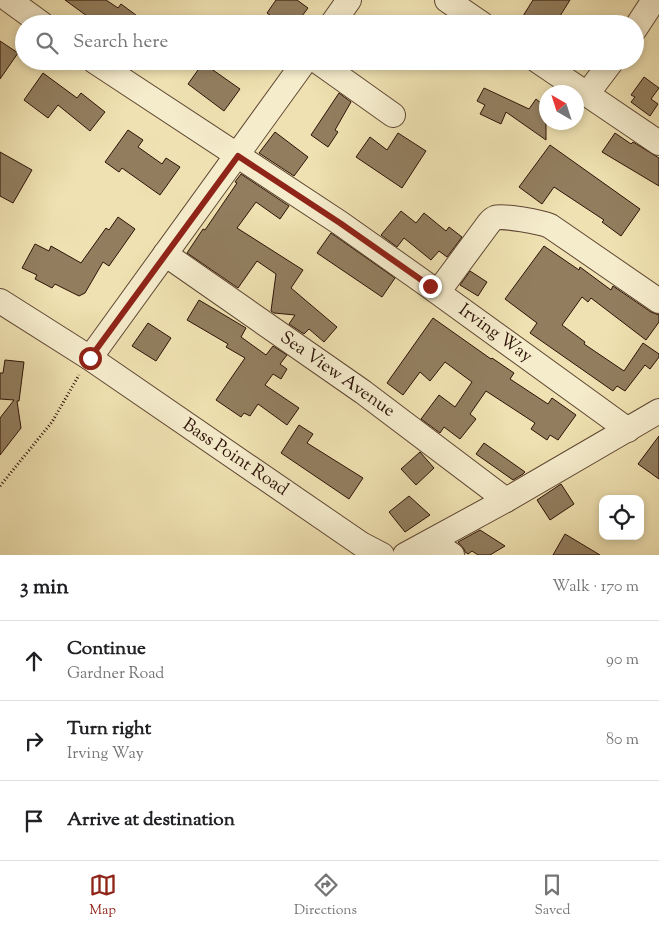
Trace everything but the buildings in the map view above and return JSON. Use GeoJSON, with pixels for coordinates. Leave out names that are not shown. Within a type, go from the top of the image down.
{"type":"FeatureCollection","features":[{"type":"Feature","properties":{"kind":"street"},"geometry":{"type":"LineString","coordinates":[[9,0],[30,15]]}},
{"type":"Feature","properties":{"kind":"street"},"geometry":{"type":"LineString","coordinates":[[338,15],[349,0]]}},
{"type":"Feature","properties":{"kind":"street"},"geometry":{"type":"LineString","coordinates":[[447,0],[469,15]]}},
{"type":"Feature","properties":{"kind":"street"},"geometry":{"type":"LineString","coordinates":[[644,19],[654,7]]}},
{"type":"Feature","properties":{"kind":"street","name":"Irving Way"},"geometry":{"type":"LineString","coordinates":[[108,70],[340,223],[628,430]]}},
{"type":"Feature","properties":{"kind":"street"},"geometry":{"type":"LineString","coordinates":[[90,358],[299,70]]}},
{"type":"Feature","properties":{"kind":"street"},"geometry":{"type":"LineString","coordinates":[[329,70],[393,115]]}},
{"type":"Feature","properties":{"kind":"street"},"geometry":{"type":"LineString","coordinates":[[551,70],[659,143]]}},
{"type":"Feature","properties":{"kind":"street"},"geometry":{"type":"LineString","coordinates":[[587,94],[605,70]]}},
{"type":"Feature","properties":{"kind":"street"},"geometry":{"type":"LineString","coordinates":[[438,292],[493,219],[500,217],[530,220],[550,226],[659,301]]}},
{"type":"Feature","properties":{"kind":"street","name":"Sea View Avenue"},"geometry":{"type":"LineString","coordinates":[[164,254],[363,392],[506,500]]}},
{"type":"Feature","properties":{"kind":"street","name":"Bass Point Road"},"geometry":{"type":"LineString","coordinates":[[0,300],[90,358],[367,551]]}},
{"type":"Feature","properties":{"kind":"street"},"geometry":{"type":"LineString","coordinates":[[405,555],[506,500],[659,411]]}},
{"type":"Feature","properties":{"kind":"street"},"geometry":{"type":"LineString","coordinates":[[432,541],[452,555]]}},
{"type":"Feature","properties":{"kind":"path"},"geometry":{"type":"LineString","coordinates":[[0,486],[52,422],[90,358]]}},
{"type":"Feature","properties":{"kind":"route"},"geometry":{"type":"LineString","coordinates":[[90,358],[164,254],[238,156],[340,223],[430,286]]}}]}
